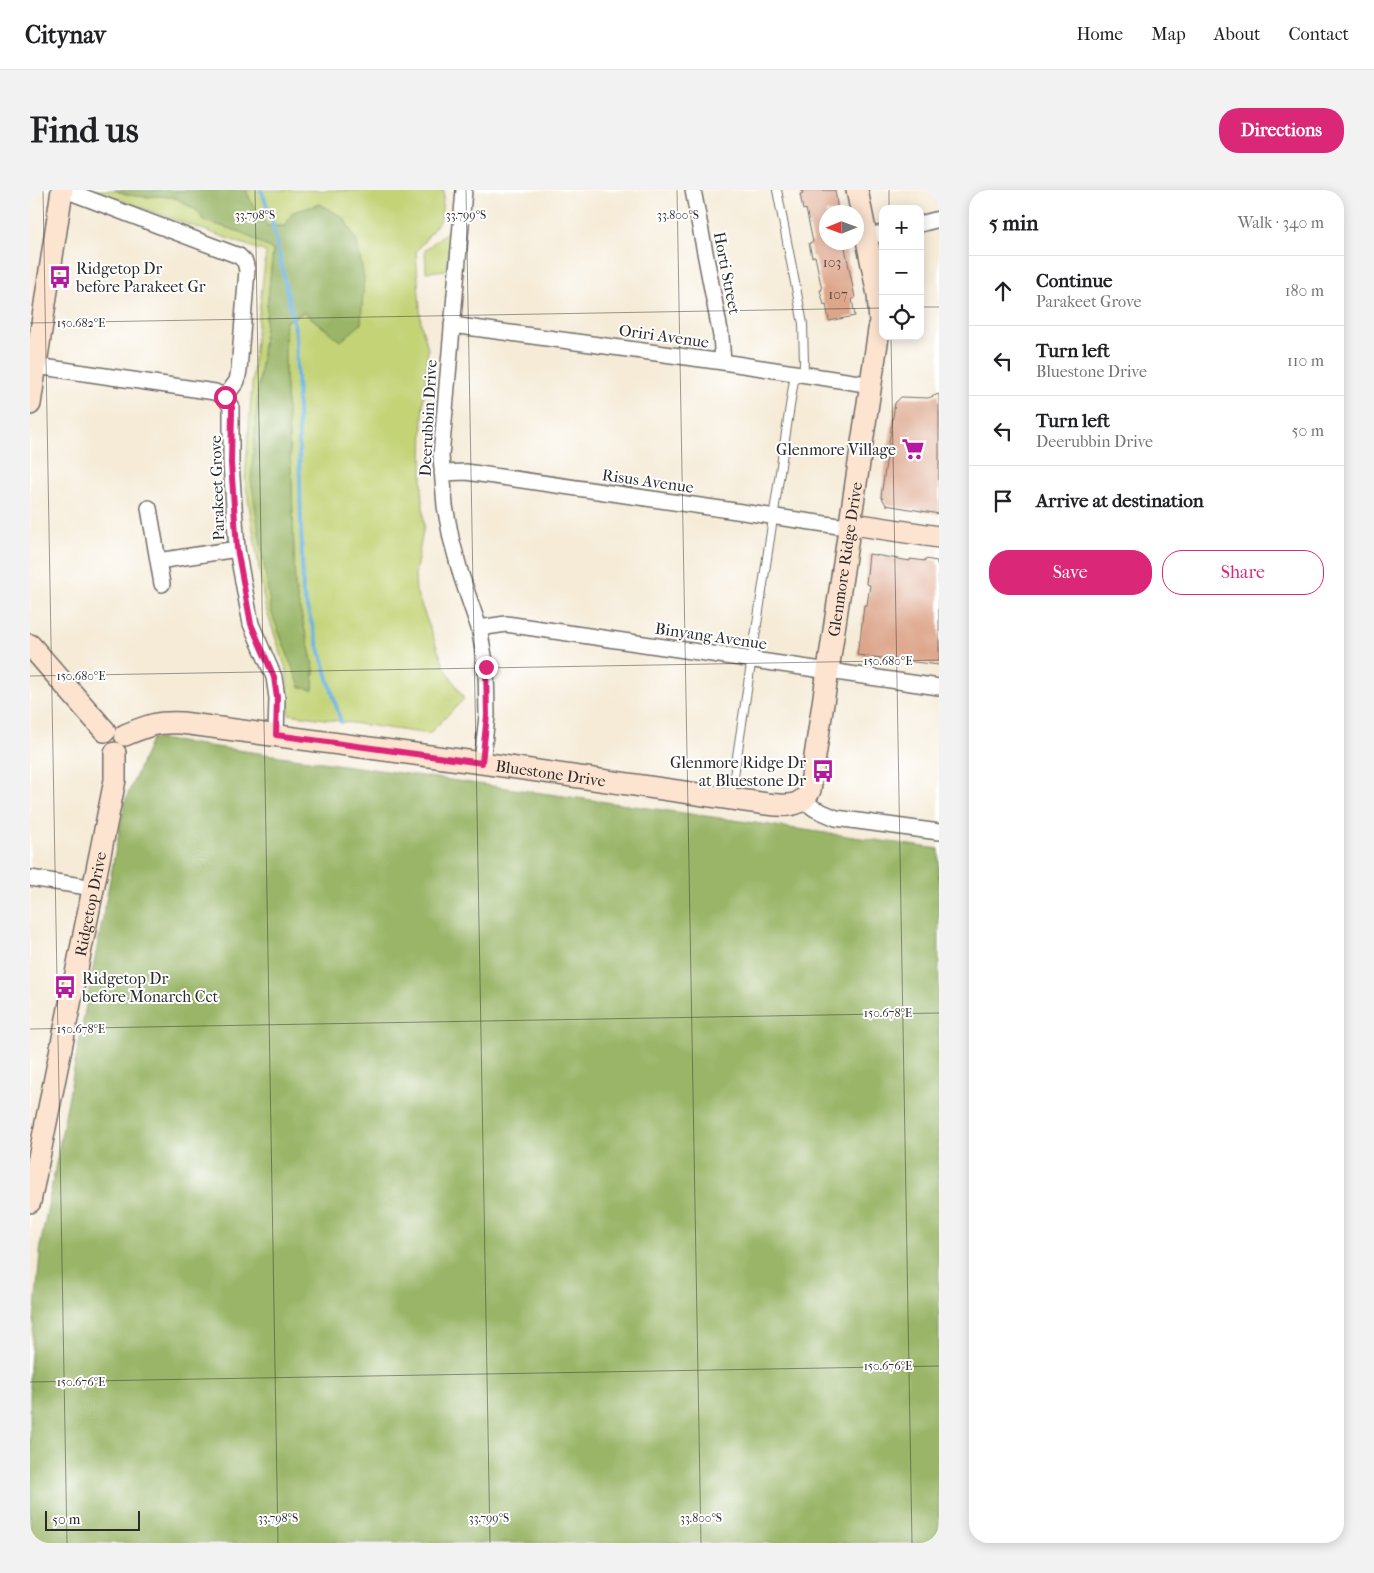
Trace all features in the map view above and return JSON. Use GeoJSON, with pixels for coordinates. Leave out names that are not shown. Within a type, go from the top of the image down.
{"type":"FeatureCollection","features":[{"type":"Feature","properties":{"kind":"street"},"geometry":{"type":"LineString","coordinates":[[30,404],[36,366],[64,190],[239,256],[245,262],[248,270],[239,370],[237,381],[225,397],[215,392],[36,366]]}},
{"type":"Feature","properties":{"kind":"street","name":"Deerubbin Drive"},"geometry":{"type":"LineString","coordinates":[[464,190],[442,442],[442,473],[445,506],[451,538],[479,628],[486,667],[487,715],[482,763]]}},
{"type":"Feature","properties":{"kind":"street","name":"Horti Street"},"geometry":{"type":"LineString","coordinates":[[693,190],[721,336],[724,362]]}},
{"type":"Feature","properties":{"kind":"street","name":"Glenmore Ridge Drive"},"geometry":{"type":"LineString","coordinates":[[802,800],[810,790],[879,338],[880,309],[874,235],[857,190]]}},
{"type":"Feature","properties":{"kind":"street"},"geometry":{"type":"LineString","coordinates":[[924,223],[939,219]]}},
{"type":"Feature","properties":{"kind":"street","name":"Oriri Avenue"},"geometry":{"type":"LineString","coordinates":[[452,325],[724,362],[872,385]]}},
{"type":"Feature","properties":{"kind":"street","name":"Parakeet Grove"},"geometry":{"type":"LineString","coordinates":[[225,397],[232,407],[231,463],[237,549],[251,624],[274,677],[277,698],[276,735]]}},
{"type":"Feature","properties":{"kind":"street","name":"Risus Avenue"},"geometry":{"type":"LineString","coordinates":[[442,473],[466,472],[773,517],[850,526]]}},
{"type":"Feature","properties":{"kind":"street"},"geometry":{"type":"LineString","coordinates":[[149,508],[162,584]]}},
{"type":"Feature","properties":{"kind":"street"},"geometry":{"type":"LineString","coordinates":[[850,526],[939,537]]}},
{"type":"Feature","properties":{"kind":"street"},"geometry":{"type":"LineString","coordinates":[[158,561],[237,549]]}},
{"type":"Feature","properties":{"kind":"street","name":"Binyang Avenue"},"geometry":{"type":"LineString","coordinates":[[479,628],[506,624],[939,687]]}},
{"type":"Feature","properties":{"kind":"street"},"geometry":{"type":"LineString","coordinates":[[30,645],[115,740]]}},
{"type":"Feature","properties":{"kind":"street","name":"Bluestone Drive"},"geometry":{"type":"LineString","coordinates":[[115,740],[145,726],[160,722],[182,723],[482,763],[767,804],[789,805],[802,800]]}},
{"type":"Feature","properties":{"kind":"street","name":"Ridgetop Drive"},"geometry":{"type":"LineString","coordinates":[[30,1202],[115,780],[115,740]]}},
{"type":"Feature","properties":{"kind":"street"},"geometry":{"type":"LineString","coordinates":[[802,800],[836,818],[939,832]]}},
{"type":"Feature","properties":{"kind":"street"},"geometry":{"type":"LineString","coordinates":[[30,878],[94,888]]}},
{"type":"Feature","properties":{"kind":"lane"},"geometry":{"type":"LineString","coordinates":[[730,799],[773,517],[799,374],[804,363],[803,324],[777,190]]}},
{"type":"Feature","properties":{"kind":"green space"},"geometry":{"type":"Polygon","coordinates":[[[92,190],[115,190],[128,195],[176,198],[196,210],[205,221],[241,232],[273,250],[258,394],[271,611],[300,687],[313,690],[314,669],[295,588],[292,485],[285,372],[285,322],[304,312],[340,341],[285,226],[267,226],[252,204],[246,190],[444,190],[441,219],[416,252],[421,324],[428,349],[423,405],[422,488],[424,526],[415,575],[416,591],[444,666],[464,699],[429,734],[289,714],[287,672],[265,606],[245,479],[254,358],[266,252],[92,190]]]}},
{"type":"Feature","properties":{"kind":"green space"},"geometry":{"type":"Polygon","coordinates":[[[115,190],[246,190],[252,204],[268,226],[285,226],[293,212],[320,204],[344,218],[357,242],[364,278],[361,324],[341,341],[304,312],[285,322],[285,372],[292,485],[295,588],[314,669],[313,690],[300,687],[271,611],[251,480],[273,250],[241,232],[205,221],[196,210],[176,198],[128,195],[115,190]]]}},
{"type":"Feature","properties":{"kind":"green space"},"geometry":{"type":"Polygon","coordinates":[[[451,228],[447,270],[426,272],[425,250],[451,228]]]}},
{"type":"Feature","properties":{"kind":"green space"},"geometry":{"type":"Polygon","coordinates":[[[152,738],[939,849],[939,1543],[30,1543],[30,1366],[41,1242],[125,801],[152,738]]]}},
{"type":"Feature","properties":{"kind":"building"},"geometry":{"type":"Polygon","coordinates":[[[802,190],[835,190],[837,205],[819,205],[819,250],[846,250],[855,298],[852,299],[855,316],[829,321],[826,304],[824,305],[820,290],[822,290],[815,256],[812,257],[809,243],[813,242],[806,209],[803,210],[800,194],[803,194],[802,190]]]}},
{"type":"Feature","properties":{"kind":"building","name":"Glenmore Village"},"geometry":{"type":"Polygon","coordinates":[[[939,394],[939,514],[886,505],[881,496],[895,403],[901,397],[928,398],[939,394]]]}},
{"type":"Feature","properties":{"kind":"building"},"geometry":{"type":"Polygon","coordinates":[[[869,554],[910,561],[910,559],[925,561],[925,559],[937,561],[937,565],[939,565],[939,665],[857,655],[864,605],[867,605],[870,585],[866,584],[869,554]]]}},
{"type":"Feature","properties":{"kind":"waterway"},"geometry":{"type":"LineString","coordinates":[[261,190],[271,216],[296,334],[303,594],[341,722]]}},
{"type":"Feature","properties":{"kind":"place","name":"Ridgetop Dr before Parakeet Gr"},"geometry":{"type":"Point","coordinates":[60,277]}},
{"type":"Feature","properties":{"kind":"place","name":"Glenmore Village"},"geometry":{"type":"Point","coordinates":[913,449]}},
{"type":"Feature","properties":{"kind":"place","name":"Glenmore Ridge Dr at Bluestone Dr"},"geometry":{"type":"Point","coordinates":[823,771]}},
{"type":"Feature","properties":{"kind":"place","name":"Ridgetop Dr before Monarch Cct"},"geometry":{"type":"Point","coordinates":[65,987]}},
{"type":"Feature","properties":{"kind":"route"},"geometry":{"type":"LineString","coordinates":[[225,397],[232,407],[231,463],[235,535],[240,569],[251,624],[274,677],[277,698],[276,735],[482,763],[487,715],[486,667]]}}]}
